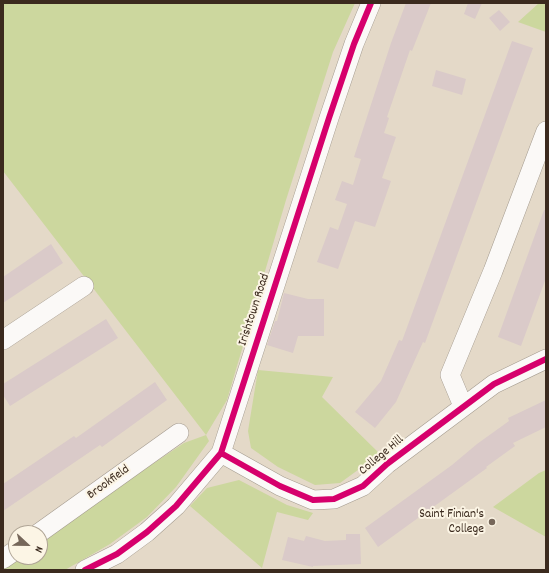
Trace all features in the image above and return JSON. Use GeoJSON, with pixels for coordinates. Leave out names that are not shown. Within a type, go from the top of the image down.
{"type":"FeatureCollection","features":[{"type":"Feature","properties":{"kind":"street","name":"Irishtown Road"},"geometry":{"type":"LineString","coordinates":[[85,570],[116,554],[148,532],[176,506],[221,453],[331,111],[354,44],[371,3]]}},
{"type":"Feature","properties":{"kind":"street"},"geometry":{"type":"LineString","coordinates":[[463,406],[450,375],[493,271],[546,132]]}},
{"type":"Feature","properties":{"kind":"street"},"geometry":{"type":"LineString","coordinates":[[3,340],[84,286]]}},
{"type":"Feature","properties":{"kind":"street","name":"College Hill"},"geometry":{"type":"LineString","coordinates":[[221,453],[280,486],[313,500],[334,499],[364,486],[387,464],[494,384],[546,359]]}},
{"type":"Feature","properties":{"kind":"street","name":"Brookfield"},"geometry":{"type":"LineString","coordinates":[[48,527],[179,433]]}},
{"type":"Feature","properties":{"kind":"green space"},"geometry":{"type":"Polygon","coordinates":[[[3,3],[355,3],[333,52],[286,200],[227,400],[206,435],[3,171],[3,3]]]}},
{"type":"Feature","properties":{"kind":"green space"},"geometry":{"type":"Polygon","coordinates":[[[539,3],[546,3],[546,32],[518,22],[539,3]]]}},
{"type":"Feature","properties":{"kind":"green space"},"geometry":{"type":"Polygon","coordinates":[[[258,370],[333,377],[322,397],[380,454],[340,483],[315,485],[278,467],[251,448],[248,431],[258,370]]]}},
{"type":"Feature","properties":{"kind":"green space"},"geometry":{"type":"Polygon","coordinates":[[[206,435],[209,441],[176,487],[147,517],[110,544],[65,570],[3,570],[3,563],[8,561],[8,565],[48,565],[48,534],[184,443],[206,435]]]}},
{"type":"Feature","properties":{"kind":"green space"},"geometry":{"type":"Polygon","coordinates":[[[546,470],[546,537],[493,507],[539,473],[546,470]]]}},
{"type":"Feature","properties":{"kind":"green space"},"geometry":{"type":"Polygon","coordinates":[[[239,480],[287,505],[313,513],[308,520],[277,512],[262,568],[190,506],[207,488],[239,480]]]}},
{"type":"Feature","properties":{"kind":"building"},"geometry":{"type":"Polygon","coordinates":[[[406,3],[431,3],[412,51],[410,50],[387,117],[389,118],[384,133],[396,137],[382,178],[391,181],[375,227],[355,221],[338,269],[317,262],[330,227],[338,230],[347,204],[335,200],[342,181],[353,185],[361,159],[354,157],[391,43],[406,3]]]}},
{"type":"Feature","properties":{"kind":"building"},"geometry":{"type":"Polygon","coordinates":[[[468,3],[482,3],[475,19],[464,14],[468,3]]]}},
{"type":"Feature","properties":{"kind":"building"},"geometry":{"type":"Polygon","coordinates":[[[499,10],[510,22],[500,31],[489,18],[499,10]]]}},
{"type":"Feature","properties":{"kind":"building"},"geometry":{"type":"Polygon","coordinates":[[[512,41],[533,48],[425,343],[423,342],[396,402],[375,428],[355,412],[381,381],[399,340],[402,341],[512,41]]]}},
{"type":"Feature","properties":{"kind":"building"},"geometry":{"type":"Polygon","coordinates":[[[436,70],[466,79],[462,95],[432,86],[436,70]]]}},
{"type":"Feature","properties":{"kind":"building"},"geometry":{"type":"Polygon","coordinates":[[[544,210],[546,210],[546,278],[521,346],[498,337],[544,210]]]}},
{"type":"Feature","properties":{"kind":"building"},"geometry":{"type":"Polygon","coordinates":[[[51,244],[63,263],[3,303],[3,277],[51,244]]]}},
{"type":"Feature","properties":{"kind":"building"},"geometry":{"type":"Polygon","coordinates":[[[284,293],[308,299],[324,299],[324,336],[298,336],[293,353],[267,345],[275,321],[277,321],[284,293]]]}},
{"type":"Feature","properties":{"kind":"building"},"geometry":{"type":"Polygon","coordinates":[[[106,319],[118,338],[10,406],[3,395],[3,384],[106,319]]]}},
{"type":"Feature","properties":{"kind":"building"},"geometry":{"type":"Polygon","coordinates":[[[155,382],[167,400],[102,447],[100,445],[3,511],[3,484],[74,436],[76,438],[155,382]]]}},
{"type":"Feature","properties":{"kind":"building"},"geometry":{"type":"Polygon","coordinates":[[[546,400],[546,427],[513,443],[515,446],[486,467],[487,468],[378,547],[365,528],[452,465],[477,444],[509,421],[508,418],[546,400]]]}},
{"type":"Feature","properties":{"kind":"building"},"geometry":{"type":"Polygon","coordinates":[[[346,534],[360,534],[361,564],[313,567],[282,560],[288,537],[304,541],[306,536],[325,541],[346,540],[346,534]]]}},
{"type":"Feature","properties":{"kind":"cycle path"},"geometry":{"type":"LineString","coordinates":[[85,570],[117,554],[147,532],[176,506],[221,453],[329,118],[354,44],[371,3]]}},
{"type":"Feature","properties":{"kind":"cycle path"},"geometry":{"type":"LineString","coordinates":[[221,453],[280,486],[313,500],[334,499],[363,486],[387,464],[494,384],[546,359]]}},
{"type":"Feature","properties":{"kind":"place","name":"Saint Finian's College"},"geometry":{"type":"Point","coordinates":[492,522]}}]}
